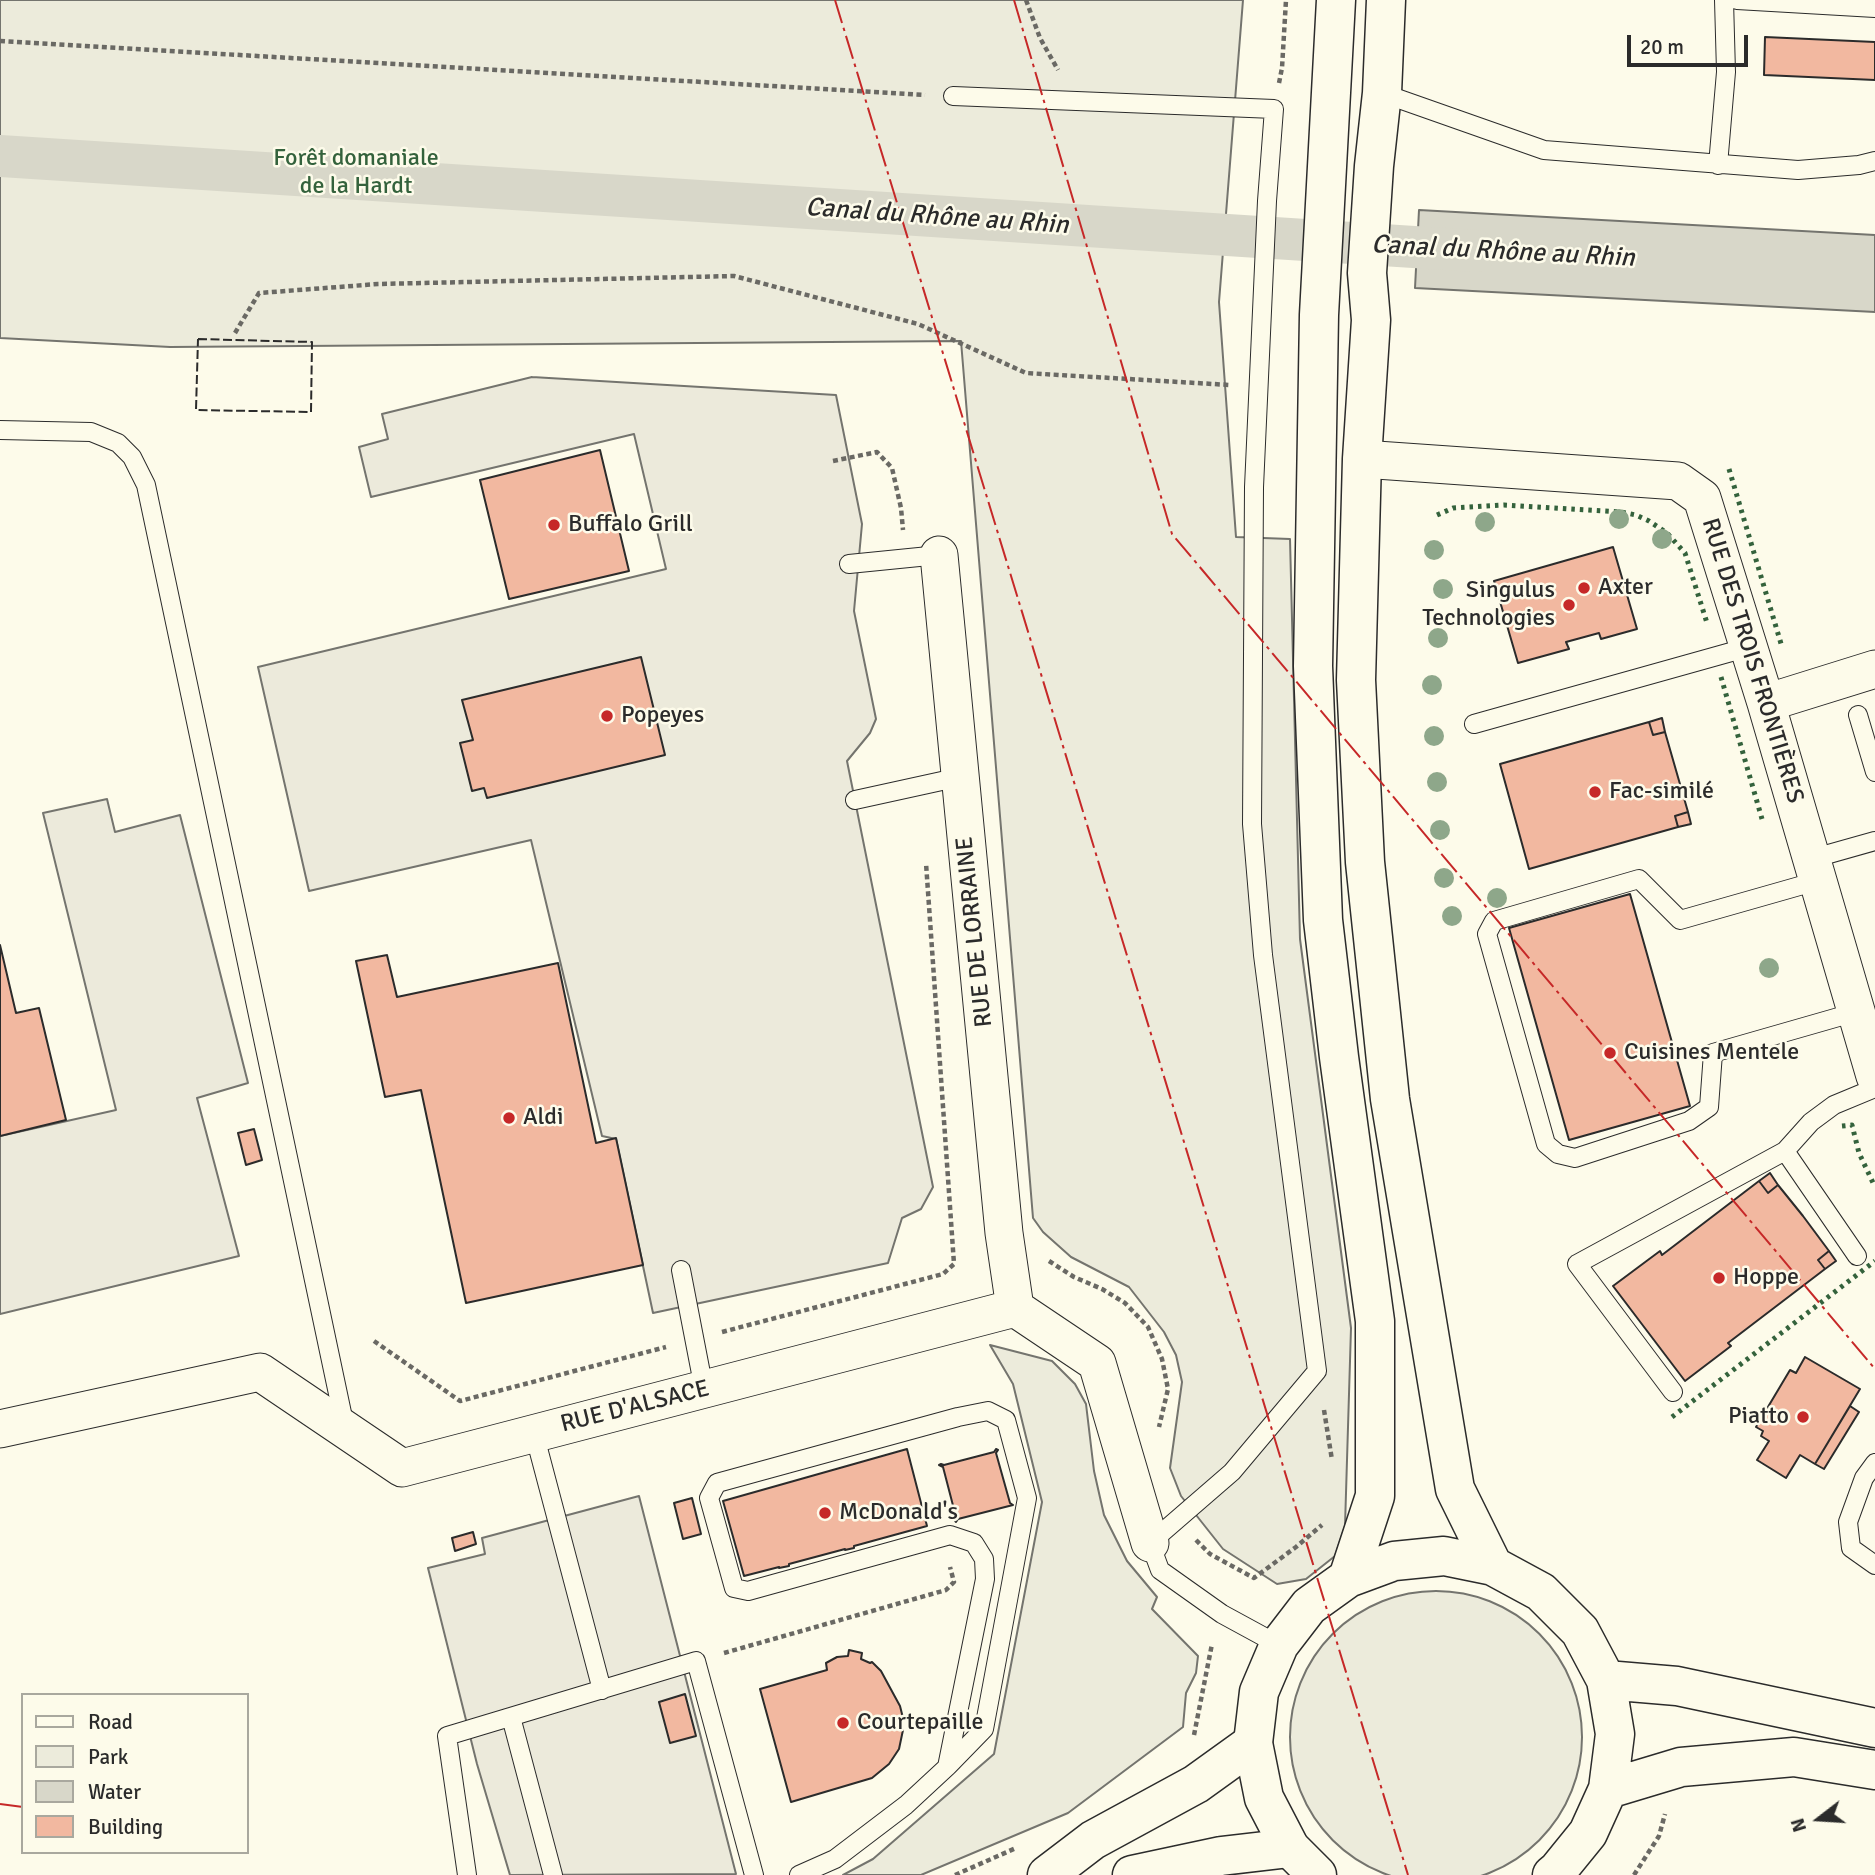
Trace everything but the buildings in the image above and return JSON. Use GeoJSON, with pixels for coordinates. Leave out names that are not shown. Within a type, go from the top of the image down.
{"type":"FeatureCollection","features":[{"type":"Feature","properties":{"kind":"main road"},"geometry":{"type":"LineString","coordinates":[[1336,0],[1319,315],[1313,666],[1323,920],[1375,1321],[1375,1496],[1348,1578]]}},
{"type":"Feature","properties":{"kind":"main road"},"geometry":{"type":"LineString","coordinates":[[1386,0],[1382,93],[1367,274],[1371,320],[1362,459],[1356,680],[1365,862],[1390,1099],[1455,1489],[1493,1566]]}},
{"type":"Feature","properties":{"kind":"main road"},"geometry":{"type":"LineString","coordinates":[[1317,1875],[1290,1848],[1264,1798],[1253,1743],[1259,1692],[1279,1644],[1309,1606],[1348,1578],[1394,1561],[1444,1556],[1493,1566],[1542,1592],[1580,1631],[1606,1680],[1615,1734],[1608,1789],[1588,1833],[1552,1875]]}},
{"type":"Feature","properties":{"kind":"main road"},"geometry":{"type":"LineString","coordinates":[[1606,1680],[1677,1686],[1875,1728]]}},
{"type":"Feature","properties":{"kind":"main road"},"geometry":{"type":"LineString","coordinates":[[1047,1875],[1093,1840],[1196,1784],[1253,1743]]}},
{"type":"Feature","properties":{"kind":"main road"},"geometry":{"type":"LineString","coordinates":[[1608,1789],[1681,1767],[1794,1757],[1875,1770]]}},
{"type":"Feature","properties":{"kind":"main road"},"geometry":{"type":"LineString","coordinates":[[1132,1875],[1221,1856],[1290,1848]]}},
{"type":"Feature","properties":{"kind":"street","name":"RUE DES TROIS FRONTIÈRES"},"geometry":{"type":"LineString","coordinates":[[1362,459],[1678,481],[1702,498],[1766,703],[1875,1076]]}},
{"type":"Feature","properties":{"kind":"street","name":"RUE DE LORRAINE"},"geometry":{"type":"LineString","coordinates":[[922,557],[960,776],[1004,1233],[1015,1308]]}},
{"type":"Feature","properties":{"kind":"street"},"geometry":{"type":"LineString","coordinates":[[1766,703],[1875,669]]}},
{"type":"Feature","properties":{"kind":"street","name":"RUE D'ALSACE"},"geometry":{"type":"LineString","coordinates":[[0,1429],[260,1371],[402,1468],[1015,1308]]}},
{"type":"Feature","properties":{"kind":"street"},"geometry":{"type":"LineString","coordinates":[[1015,1308],[1097,1363],[1150,1543]]}},
{"type":"Feature","properties":{"kind":"lane"},"geometry":{"type":"LineString","coordinates":[[1718,165],[1726,72],[1724,0]]}},
{"type":"Feature","properties":{"kind":"lane"},"geometry":{"type":"LineString","coordinates":[[1737,0],[1875,8]]}},
{"type":"Feature","properties":{"kind":"lane"},"geometry":{"type":"LineString","coordinates":[[1382,93],[1544,150],[1798,170],[1875,162]]}},
{"type":"Feature","properties":{"kind":"lane"},"geometry":{"type":"LineString","coordinates":[[953,96],[1274,109],[1267,201],[1254,487],[1252,824],[1263,956],[1317,1371],[1232,1472],[1150,1543],[1160,1570],[1222,1614],[1279,1644]]}},
{"type":"Feature","properties":{"kind":"lane"},"geometry":{"type":"LineString","coordinates":[[0,430],[90,432],[118,443],[132,457],[146,485],[345,1429]]}},
{"type":"Feature","properties":{"kind":"lane"},"geometry":{"type":"LineString","coordinates":[[849,564],[922,557]]}},
{"type":"Feature","properties":{"kind":"lane"},"geometry":{"type":"LineString","coordinates":[[1474,724],[1749,647]]}},
{"type":"Feature","properties":{"kind":"lane"},"geometry":{"type":"LineString","coordinates":[[1858,715],[1875,772]]}},
{"type":"Feature","properties":{"kind":"lane"},"geometry":{"type":"LineString","coordinates":[[855,800],[960,776]]}},
{"type":"Feature","properties":{"kind":"lane"},"geometry":{"type":"LineString","coordinates":[[1856,1012],[1713,1053],[1709,1107],[1689,1121],[1575,1158],[1558,1154],[1546,1144],[1487,934],[1494,921],[1639,879],[1680,920],[1814,870],[1875,841]]}},
{"type":"Feature","properties":{"kind":"lane"},"geometry":{"type":"LineString","coordinates":[[1673,1392],[1577,1264],[1785,1151],[1811,1122],[1834,1105],[1875,1088]]}},
{"type":"Feature","properties":{"kind":"lane"},"geometry":{"type":"LineString","coordinates":[[1785,1151],[1857,1256]]}},
{"type":"Feature","properties":{"kind":"lane"},"geometry":{"type":"LineString","coordinates":[[681,1270],[704,1389]]}},
{"type":"Feature","properties":{"kind":"lane"},"geometry":{"type":"LineString","coordinates":[[799,1875],[835,1859],[906,1805],[947,1767],[984,1729],[1027,1498],[1006,1420],[988,1411],[717,1483],[709,1498],[734,1588],[748,1591],[950,1535],[974,1543],[984,1559],[985,1579],[947,1767]]}},
{"type":"Feature","properties":{"kind":"lane"},"geometry":{"type":"LineString","coordinates":[[534,1433],[602,1690]]}},
{"type":"Feature","properties":{"kind":"lane"},"geometry":{"type":"LineString","coordinates":[[1875,1462],[1864,1478],[1848,1522],[1851,1548],[1875,1565]]}},
{"type":"Feature","properties":{"kind":"lane"},"geometry":{"type":"LineString","coordinates":[[467,1875],[447,1736],[696,1661],[754,1875]]}},
{"type":"Feature","properties":{"kind":"lane"},"geometry":{"type":"LineString","coordinates":[[511,1717],[553,1875]]}},
{"type":"Feature","properties":{"kind":"path"},"geometry":{"type":"LineString","coordinates":[[1026,0],[1040,38],[1075,101]]}},
{"type":"Feature","properties":{"kind":"path"},"geometry":{"type":"LineString","coordinates":[[1274,109],[1282,68],[1286,0]]}},
{"type":"Feature","properties":{"kind":"path"},"geometry":{"type":"LineString","coordinates":[[0,41],[953,96]]}},
{"type":"Feature","properties":{"kind":"path"},"geometry":{"type":"LineString","coordinates":[[235,333],[259,293],[378,284],[734,276],[918,324],[1026,373],[1258,387]]}},
{"type":"Feature","properties":{"kind":"path"},"geometry":{"type":"LineString","coordinates":[[833,461],[877,452],[892,468],[901,508],[922,557]]}},
{"type":"Feature","properties":{"kind":"path"},"geometry":{"type":"LineString","coordinates":[[374,1341],[460,1401],[943,1274],[954,1264],[925,854]]}},
{"type":"Feature","properties":{"kind":"path"},"geometry":{"type":"LineString","coordinates":[[1317,1371],[1333,1466]]}},
{"type":"Feature","properties":{"kind":"path"},"geometry":{"type":"LineString","coordinates":[[1254,1578],[1323,1524]]}},
{"type":"Feature","properties":{"kind":"path"},"geometry":{"type":"LineString","coordinates":[[696,1661],[946,1590],[954,1582],[943,1537]]}},
{"type":"Feature","properties":{"kind":"path"},"geometry":{"type":"LineString","coordinates":[[1194,1735],[1212,1644]]}},
{"type":"Feature","properties":{"kind":"path"},"geometry":{"type":"LineString","coordinates":[[1634,1875],[1659,1836],[1666,1809]]}},
{"type":"Feature","properties":{"kind":"green space","name":"Forêt domaniale de la Hardt"},"geometry":{"type":"Polygon","coordinates":[[[0,0],[1243,0],[1219,302],[1236,537],[1290,539],[1300,939],[1351,1328],[1345,1526],[1335,1556],[1306,1579],[1277,1584],[1223,1549],[1181,1496],[1170,1468],[1182,1382],[1176,1355],[1164,1332],[1129,1287],[1071,1257],[1043,1232],[1033,1218],[961,341],[170,347],[0,338],[0,0]]]}},
{"type":"Feature","properties":{"kind":"green space"},"geometry":{"type":"Polygon","coordinates":[[[990,1345],[1052,1361],[1075,1384],[1086,1404],[1094,1471],[1104,1515],[1127,1561],[1157,1597],[1152,1609],[1198,1656],[1196,1673],[1186,1693],[1183,1727],[1068,1813],[921,1875],[843,1875],[873,1859],[994,1754],[1042,1502],[1013,1384],[990,1345]]]}},
{"type":"Feature","properties":{"kind":"green space"},"geometry":{"type":"Polygon","coordinates":[[[1422,1592],[1464,1594],[1492,1602],[1528,1624],[1549,1645],[1571,1681],[1581,1723],[1579,1765],[1571,1793],[1557,1818],[1528,1850],[1492,1872],[1478,1876],[1394,1876],[1380,1872],[1355,1858],[1333,1840],[1315,1818],[1301,1793],[1291,1751],[1293,1709],[1301,1681],[1323,1645],[1344,1624],[1380,1602],[1422,1592]]]}},
{"type":"Feature","properties":{"kind":"shaded area"},"geometry":{"type":"Polygon","coordinates":[[[532,377],[836,395],[862,524],[854,611],[876,719],[870,733],[847,761],[933,1187],[921,1209],[902,1218],[888,1263],[653,1313],[616,1139],[602,1136],[531,840],[309,891],[258,667],[666,569],[634,434],[371,497],[359,447],[388,439],[382,414],[532,377]]]}},
{"type":"Feature","properties":{"kind":"shaded area"},"geometry":{"type":"Polygon","coordinates":[[[107,799],[115,832],[180,815],[248,1083],[197,1098],[239,1256],[0,1314],[0,1136],[116,1110],[43,813],[107,799]]]}},
{"type":"Feature","properties":{"kind":"shaded area"},"geometry":{"type":"Polygon","coordinates":[[[639,1496],[736,1874],[510,1875],[477,1764],[428,1568],[485,1554],[482,1538],[639,1496]]]}},
{"type":"Feature","properties":{"kind":"water"},"geometry":{"type":"Polygon","coordinates":[[[1419,210],[1875,235],[1875,312],[1415,288],[1419,210]]]}},
{"type":"Feature","properties":{"kind":"waterway","name":"Canal du Rhône au Rhin"},"geometry":{"type":"LineString","coordinates":[[0,156],[1476,251]]}},
{"type":"Feature","properties":{"kind":"hedge"},"geometry":{"type":"LineString","coordinates":[[1729,469],[1782,647]]}},
{"type":"Feature","properties":{"kind":"hedge"},"geometry":{"type":"LineString","coordinates":[[1437,515],[1453,508],[1504,505],[1636,515],[1667,533],[1685,553],[1707,623]]}},
{"type":"Feature","properties":{"kind":"hedge"},"geometry":{"type":"LineString","coordinates":[[1721,677],[1762,819]]}},
{"type":"Feature","properties":{"kind":"hedge"},"geometry":{"type":"LineString","coordinates":[[1842,1126],[1852,1125],[1859,1153],[1875,1187]]}},
{"type":"Feature","properties":{"kind":"hedge"},"geometry":{"type":"LineString","coordinates":[[1672,1417],[1875,1261]]}},
{"type":"Feature","properties":{"kind":"fence"},"geometry":{"type":"LineString","coordinates":[[198,339],[312,342],[311,412],[196,410],[198,339]]}},
{"type":"Feature","properties":{"kind":"power"},"geometry":{"type":"LineString","coordinates":[[835,0],[1408,1875]]}},
{"type":"Feature","properties":{"kind":"power"},"geometry":{"type":"LineString","coordinates":[[1014,0],[1172,534],[1875,1369]]}},
{"type":"Feature","properties":{"kind":"power"},"geometry":{"type":"LineString","coordinates":[[0,1804],[21,1807]]}},
{"type":"Feature","properties":{"kind":"place","name":"Buffalo Grill"},"geometry":{"type":"Point","coordinates":[554,525]}},
{"type":"Feature","properties":{"kind":"place","name":"Axter"},"geometry":{"type":"Point","coordinates":[1584,588]}},
{"type":"Feature","properties":{"kind":"place","name":"Singulus Technologies"},"geometry":{"type":"Point","coordinates":[1569,605]}},
{"type":"Feature","properties":{"kind":"place","name":"Popeyes"},"geometry":{"type":"Point","coordinates":[607,716]}},
{"type":"Feature","properties":{"kind":"place","name":"Fac-similé"},"geometry":{"type":"Point","coordinates":[1595,792]}},
{"type":"Feature","properties":{"kind":"place","name":"Cuisines Mentele"},"geometry":{"type":"Point","coordinates":[1610,1053]}},
{"type":"Feature","properties":{"kind":"place","name":"Aldi"},"geometry":{"type":"Point","coordinates":[509,1118]}},
{"type":"Feature","properties":{"kind":"place","name":"Hoppe"},"geometry":{"type":"Point","coordinates":[1719,1278]}},
{"type":"Feature","properties":{"kind":"place","name":"Piatto"},"geometry":{"type":"Point","coordinates":[1803,1417]}},
{"type":"Feature","properties":{"kind":"place","name":"McDonald's"},"geometry":{"type":"Point","coordinates":[825,1513]}},
{"type":"Feature","properties":{"kind":"place","name":"Courtepaille"},"geometry":{"type":"Point","coordinates":[843,1723]}}]}
